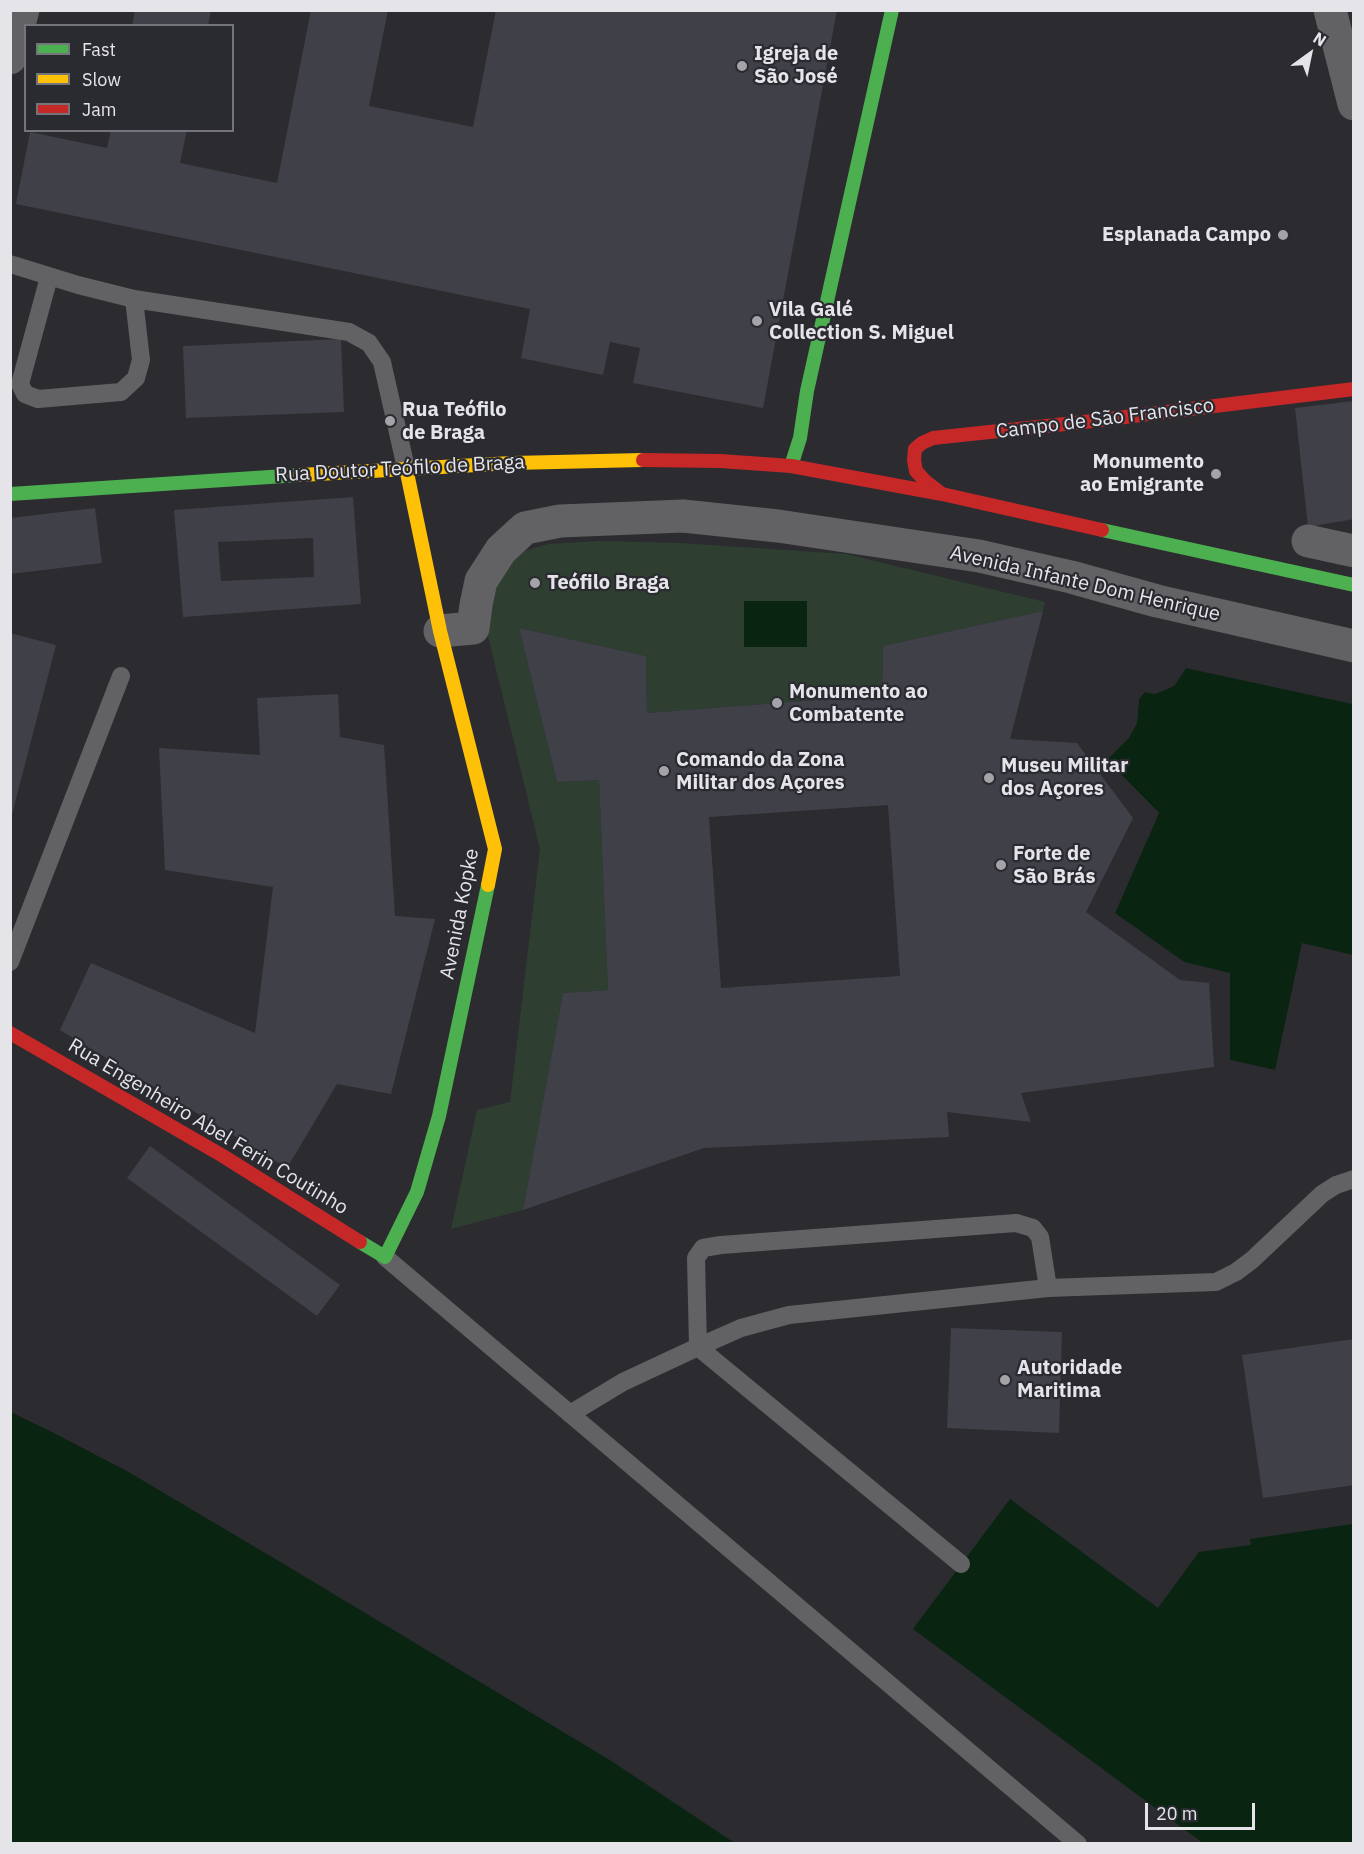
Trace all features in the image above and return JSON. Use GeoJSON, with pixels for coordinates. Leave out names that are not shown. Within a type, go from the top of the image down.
{"type":"FeatureCollection","features":[{"type":"Feature","properties":{"kind":"street"},"geometry":{"type":"LineString","coordinates":[[10,58],[23,10]]}},
{"type":"Feature","properties":{"kind":"street"},"geometry":{"type":"LineString","coordinates":[[892,10],[807,391],[800,438],[790,466],[942,494],[1353,585]]}},
{"type":"Feature","properties":{"kind":"street"},"geometry":{"type":"LineString","coordinates":[[1330,10],[1353,104]]}},
{"type":"Feature","properties":{"kind":"street","name":"Campo de São Francisco"},"geometry":{"type":"LineString","coordinates":[[942,494],[915,471],[915,449],[922,442],[933,438],[1353,388]]}},
{"type":"Feature","properties":{"kind":"street","name":"Rua Doutor Teófilo de Braga"},"geometry":{"type":"LineString","coordinates":[[10,494],[406,468],[598,460],[720,461],[790,466]]}},
{"type":"Feature","properties":{"kind":"street","name":"Avenida Kopke"},"geometry":{"type":"LineString","coordinates":[[385,1257],[417,1192],[439,1116],[495,849],[440,631],[406,468]]}},
{"type":"Feature","properties":{"kind":"street","name":"Avenida Infante Dom Henrique"},"geometry":{"type":"LineString","coordinates":[[440,631],[473,628],[481,581],[501,550],[525,528],[560,521],[683,516],[778,526],[979,556],[1071,577],[1157,601],[1353,646]]}},
{"type":"Feature","properties":{"kind":"street"},"geometry":{"type":"LineString","coordinates":[[1353,534],[1308,541],[1353,551]]}},
{"type":"Feature","properties":{"kind":"street","name":"Rua Engenheiro Abel Ferin Coutinho"},"geometry":{"type":"LineString","coordinates":[[10,1033],[224,1156],[385,1257]]}},
{"type":"Feature","properties":{"kind":"lane"},"geometry":{"type":"LineString","coordinates":[[10,264],[49,277],[134,299],[349,332],[369,343],[382,362],[406,468]]}},
{"type":"Feature","properties":{"kind":"lane"},"geometry":{"type":"LineString","coordinates":[[49,277],[20,384],[25,394],[38,399],[122,392],[136,378],[141,360],[134,299]]}},
{"type":"Feature","properties":{"kind":"lane"},"geometry":{"type":"LineString","coordinates":[[10,962],[121,676]]}},
{"type":"Feature","properties":{"kind":"lane"},"geometry":{"type":"LineString","coordinates":[[570,1413],[623,1382],[698,1347],[741,1328],[789,1316],[1048,1288],[1216,1282],[1236,1272],[1252,1260],[1322,1194],[1336,1185],[1353,1179]]}},
{"type":"Feature","properties":{"kind":"lane"},"geometry":{"type":"LineString","coordinates":[[961,1564],[698,1347],[696,1258],[703,1248],[1016,1223],[1033,1228],[1040,1237],[1048,1288]]}},
{"type":"Feature","properties":{"kind":"lane"},"geometry":{"type":"LineString","coordinates":[[385,1257],[1078,1844]]}},
{"type":"Feature","properties":{"kind":"shaded area"},"geometry":{"type":"Polygon","coordinates":[[[599,541],[681,543],[846,554],[1045,602],[1043,611],[883,646],[882,695],[647,713],[646,656],[519,628],[557,782],[599,780],[608,990],[563,993],[523,1210],[451,1229],[477,1110],[510,1102],[540,849],[486,628],[486,604],[508,563],[523,551],[548,544],[599,541]]]}},
{"type":"Feature","properties":{"kind":"shaded area"},"geometry":{"type":"Polygon","coordinates":[[[744,601],[807,601],[807,647],[744,647],[744,601]]]}},
{"type":"Feature","properties":{"kind":"shaded area"},"geometry":{"type":"Polygon","coordinates":[[[1186,668],[1353,704],[1353,955],[1302,943],[1275,1070],[1230,1060],[1229,973],[1184,962],[1115,913],[1159,813],[1107,760],[1129,737],[1137,723],[1139,699],[1145,692],[1155,694],[1174,686],[1186,668]]]}},
{"type":"Feature","properties":{"kind":"shaded area"},"geometry":{"type":"Polygon","coordinates":[[[11,1412],[127,1471],[284,1564],[610,1760],[735,1843],[11,1844],[11,1412]]]}},
{"type":"Feature","properties":{"kind":"shaded area"},"geometry":{"type":"Polygon","coordinates":[[[1010,1499],[1158,1608],[1199,1552],[1251,1545],[1250,1539],[1353,1524],[1353,1843],[1203,1843],[913,1629],[1010,1499]]]}},
{"type":"Feature","properties":{"kind":"pier"},"geometry":{"type":"Polygon","coordinates":[[[1186,665],[1354,701],[1353,704],[1186,668],[1174,686],[1155,694],[1145,692],[1139,699],[1137,723],[1129,738],[1107,760],[1159,813],[1115,913],[1184,962],[1230,973],[1230,1060],[1275,1070],[1274,1073],[1227,1061],[1227,975],[1183,965],[1112,913],[1156,814],[1104,759],[1127,736],[1134,723],[1137,698],[1143,690],[1155,691],[1172,684],[1186,665]]]}},
{"type":"Feature","properties":{"kind":"pier"},"geometry":{"type":"Polygon","coordinates":[[[10,1409],[128,1468],[286,1561],[611,1758],[738,1844],[610,1760],[284,1564],[127,1471],[11,1412],[10,1409]]]}},
{"type":"Feature","properties":{"kind":"building"},"geometry":{"type":"Polygon","coordinates":[[[135,10],[211,10],[208,24],[132,24],[135,10]]]}},
{"type":"Feature","properties":{"kind":"building"},"geometry":{"type":"Polygon","coordinates":[[[311,10],[388,10],[369,106],[473,127],[496,10],[837,10],[763,408],[633,383],[640,348],[610,342],[603,375],[521,358],[530,309],[16,204],[30,132],[107,148],[111,132],[187,132],[180,163],[277,183],[311,10]]]}},
{"type":"Feature","properties":{"kind":"building"},"geometry":{"type":"Polygon","coordinates":[[[341,339],[344,412],[186,418],[183,346],[341,339]]]}},
{"type":"Feature","properties":{"kind":"building"},"geometry":{"type":"Polygon","coordinates":[[[1354,401],[1354,519],[1308,527],[1295,408],[1354,401]]]}},
{"type":"Feature","properties":{"kind":"building"},"geometry":{"type":"Polygon","coordinates":[[[353,497],[361,604],[183,617],[174,510],[353,497]],[[313,538],[218,542],[221,581],[314,577],[313,538]]]}},
{"type":"Feature","properties":{"kind":"building"},"geometry":{"type":"Polygon","coordinates":[[[95,508],[102,563],[10,574],[10,518],[95,508]]]}},
{"type":"Feature","properties":{"kind":"building","name":"Forte de São Brás"},"geometry":{"type":"Polygon","coordinates":[[[1043,611],[1010,739],[1077,743],[1133,818],[1086,912],[1180,980],[1209,983],[1214,1067],[1021,1093],[1031,1122],[947,1112],[949,1137],[704,1148],[523,1210],[563,993],[608,990],[599,780],[557,782],[519,628],[646,656],[647,713],[882,695],[883,646],[1043,611]],[[888,805],[709,817],[721,988],[900,976],[888,805]]]}},
{"type":"Feature","properties":{"kind":"building"},"geometry":{"type":"Polygon","coordinates":[[[10,633],[56,645],[11,818],[10,818],[10,633]]]}},
{"type":"Feature","properties":{"kind":"building"},"geometry":{"type":"Polygon","coordinates":[[[338,694],[340,737],[384,745],[395,916],[435,919],[391,1094],[337,1084],[287,1168],[60,1030],[91,963],[255,1033],[273,887],[165,870],[159,748],[260,755],[257,698],[338,694]]]}},
{"type":"Feature","properties":{"kind":"building"},"geometry":{"type":"Polygon","coordinates":[[[150,1146],[340,1285],[317,1316],[127,1178],[150,1146]]]}},
{"type":"Feature","properties":{"kind":"building","name":"Autoridade Maritima"},"geometry":{"type":"Polygon","coordinates":[[[951,1328],[1062,1332],[1059,1433],[947,1428],[951,1328]]]}},
{"type":"Feature","properties":{"kind":"building"},"geometry":{"type":"Polygon","coordinates":[[[1354,1339],[1354,1485],[1263,1498],[1242,1355],[1354,1339]]]}},
{"type":"Feature","properties":{"kind":"traffic: fast"},"geometry":{"type":"LineString","coordinates":[[791,466],[800,438],[807,391],[892,10]]}},
{"type":"Feature","properties":{"kind":"traffic: fast"},"geometry":{"type":"LineString","coordinates":[[10,494],[300,475]]}},
{"type":"Feature","properties":{"kind":"traffic: fast"},"geometry":{"type":"LineString","coordinates":[[1102,530],[1354,585]]}},
{"type":"Feature","properties":{"kind":"traffic: fast"},"geometry":{"type":"LineString","coordinates":[[360,1242],[385,1257],[417,1192],[439,1116],[488,885]]}},
{"type":"Feature","properties":{"kind":"traffic: slow"},"geometry":{"type":"LineString","coordinates":[[300,475],[512,463],[643,460]]}},
{"type":"Feature","properties":{"kind":"traffic: slow"},"geometry":{"type":"LineString","coordinates":[[406,468],[440,631],[495,849],[488,885]]}},
{"type":"Feature","properties":{"kind":"traffic: jam"},"geometry":{"type":"LineString","coordinates":[[942,494],[916,471],[914,460],[915,449],[933,438],[1354,389]]}},
{"type":"Feature","properties":{"kind":"traffic: jam"},"geometry":{"type":"LineString","coordinates":[[643,460],[720,461],[791,466],[942,494],[1102,530]]}},
{"type":"Feature","properties":{"kind":"traffic: jam"},"geometry":{"type":"LineString","coordinates":[[10,1033],[223,1156],[360,1242]]}},
{"type":"Feature","properties":{"kind":"place","name":"Igreja de São José"},"geometry":{"type":"Point","coordinates":[742,66]}},
{"type":"Feature","properties":{"kind":"place","name":"Esplanada Campo"},"geometry":{"type":"Point","coordinates":[1283,235]}},
{"type":"Feature","properties":{"kind":"place","name":"Vila Galé Collection S. Miguel"},"geometry":{"type":"Point","coordinates":[757,321]}},
{"type":"Feature","properties":{"kind":"place","name":"Rua Teófilo de Braga"},"geometry":{"type":"Point","coordinates":[390,421]}},
{"type":"Feature","properties":{"kind":"place","name":"Monumento ao Emigrante"},"geometry":{"type":"Point","coordinates":[1216,474]}},
{"type":"Feature","properties":{"kind":"place","name":"Teófilo Braga"},"geometry":{"type":"Point","coordinates":[535,583]}},
{"type":"Feature","properties":{"kind":"place","name":"Monumento ao Combatente"},"geometry":{"type":"Point","coordinates":[777,703]}},
{"type":"Feature","properties":{"kind":"place","name":"Comando da Zona Militar dos Açores"},"geometry":{"type":"Point","coordinates":[664,771]}},
{"type":"Feature","properties":{"kind":"place","name":"Museu Militar dos Açores"},"geometry":{"type":"Point","coordinates":[989,778]}},
{"type":"Feature","properties":{"kind":"place","name":"Forte de São Brás"},"geometry":{"type":"Point","coordinates":[1001,865]}},
{"type":"Feature","properties":{"kind":"place","name":"Autoridade Maritima"},"geometry":{"type":"Point","coordinates":[1005,1380]}}]}
